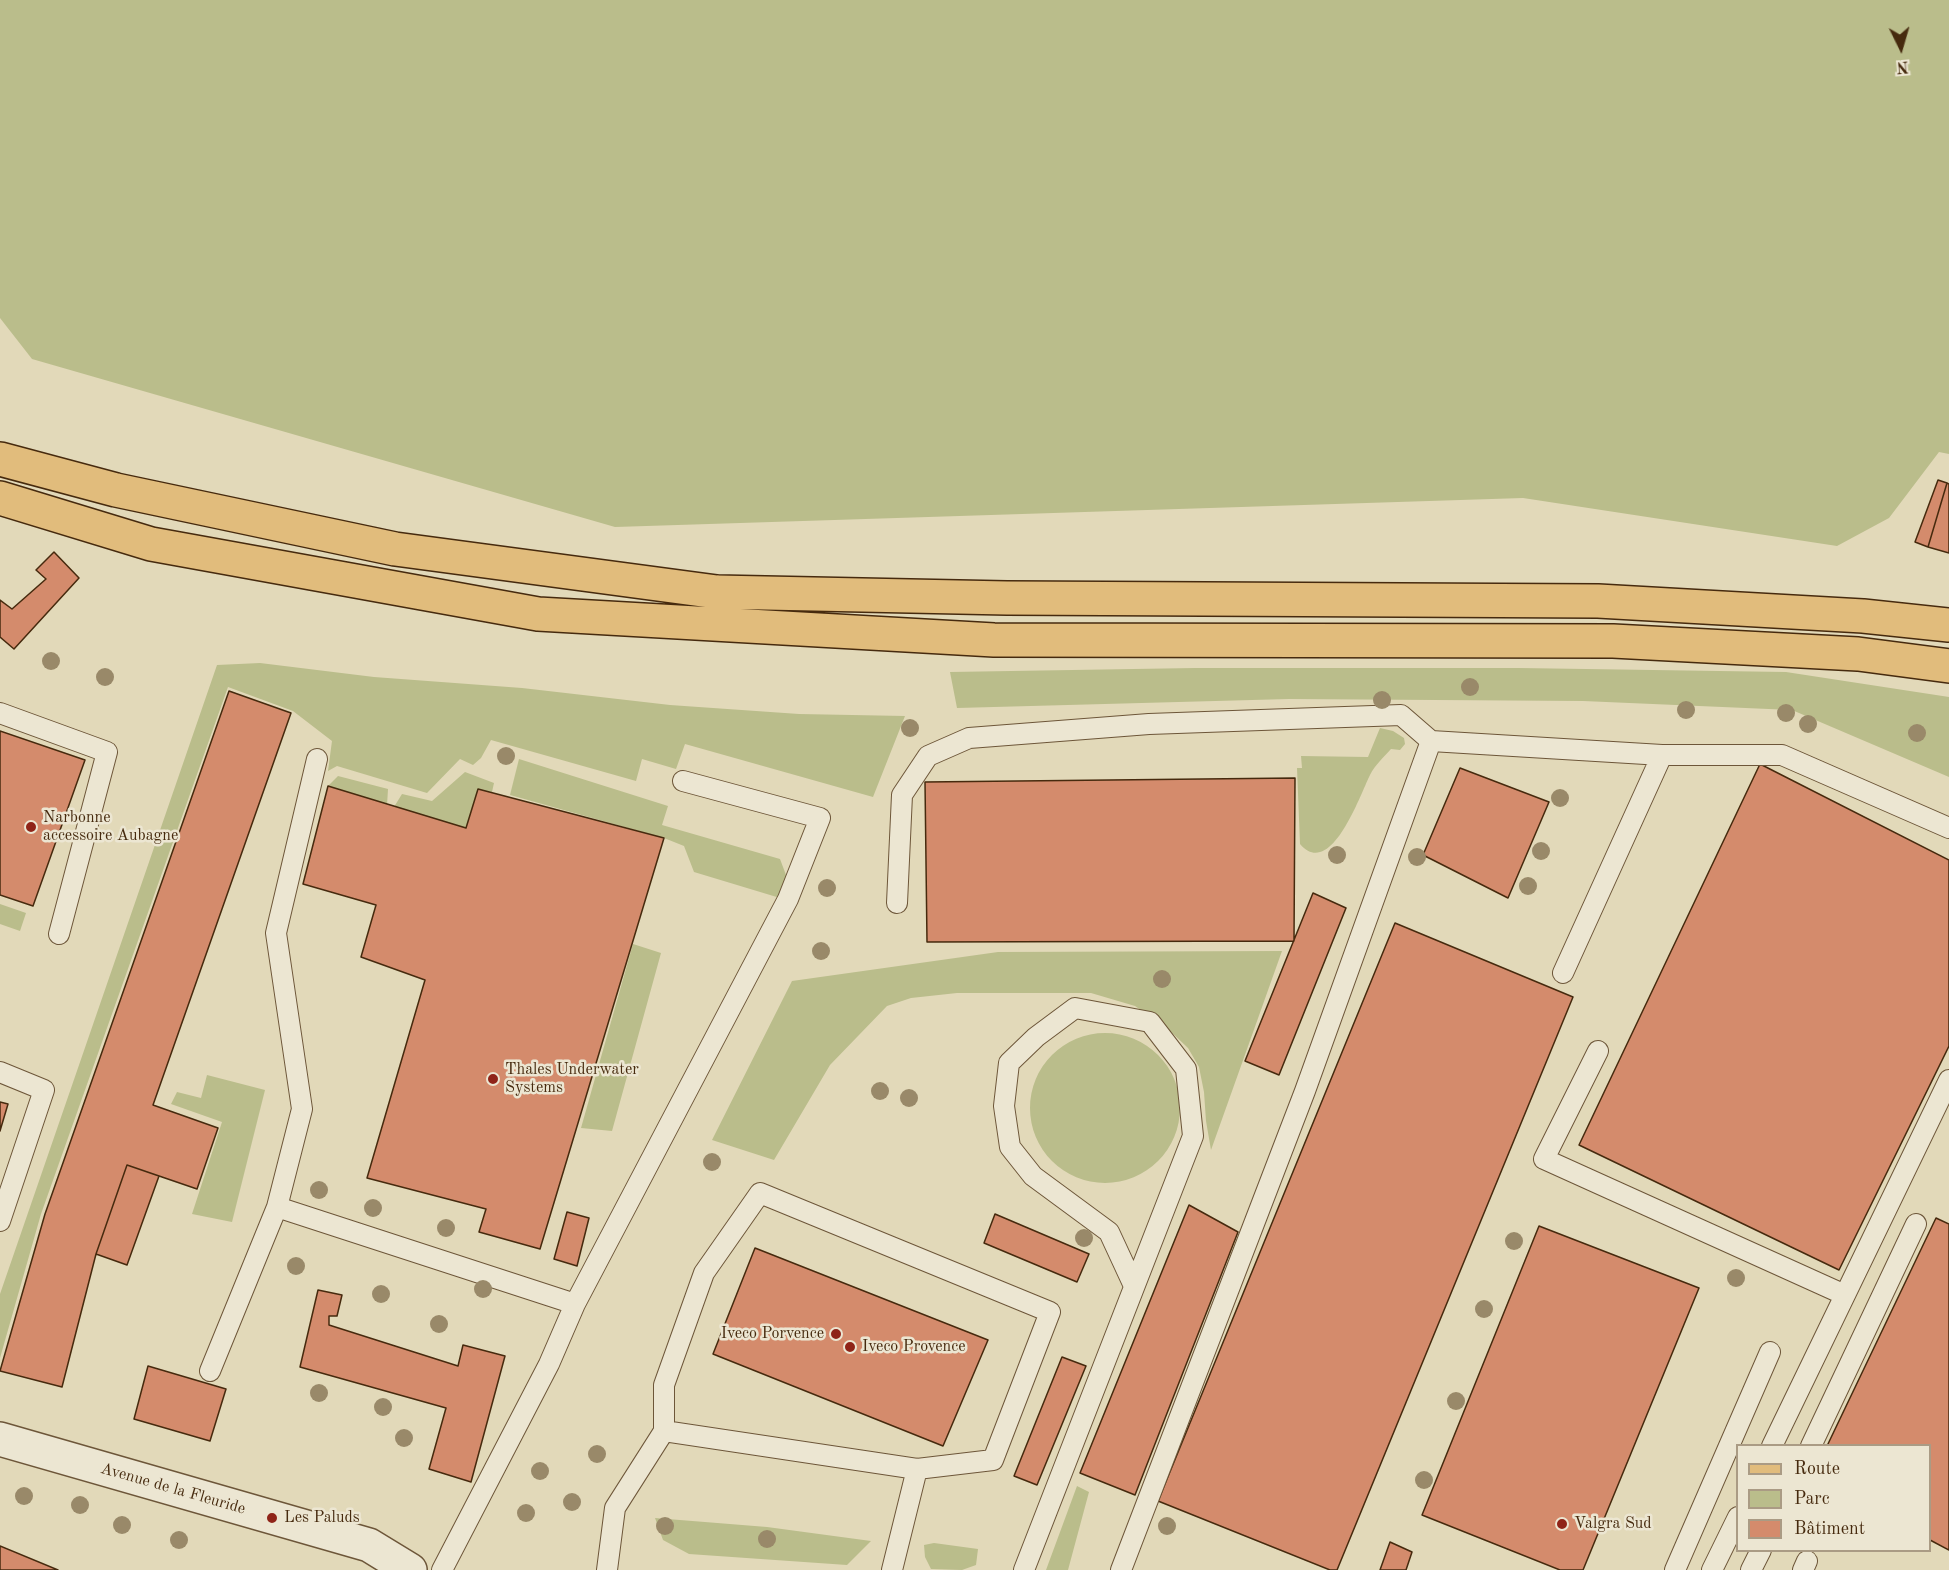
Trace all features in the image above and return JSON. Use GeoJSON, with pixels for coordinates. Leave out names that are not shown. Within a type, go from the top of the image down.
{"type":"FeatureCollection","features":[{"type":"Feature","properties":{"kind":"main road"},"geometry":{"type":"LineString","coordinates":[[0,459],[116,490],[395,549],[717,592],[1007,598],[1598,601],[1863,616],[1949,625]]}},
{"type":"Feature","properties":{"kind":"main road"},"geometry":{"type":"LineString","coordinates":[[0,498],[151,544],[538,614],[994,640],[1613,641],[1858,654],[1949,666]]}},
{"type":"Feature","properties":{"kind":"street","name":"Avenue de la Fleuride"},"geometry":{"type":"LineString","coordinates":[[0,1439],[369,1545],[410,1570]]}},
{"type":"Feature","properties":{"kind":"lane"},"geometry":{"type":"LineString","coordinates":[[0,713],[107,752],[59,934]]}},
{"type":"Feature","properties":{"kind":"lane"},"geometry":{"type":"LineString","coordinates":[[897,903],[902,795],[928,756],[969,738],[1149,724],[1401,715],[1431,741],[1662,755],[1782,755],[1949,828]]}},
{"type":"Feature","properties":{"kind":"lane"},"geometry":{"type":"LineString","coordinates":[[1121,1570],[1305,1091],[1431,741]]}},
{"type":"Feature","properties":{"kind":"lane"},"geometry":{"type":"LineString","coordinates":[[1563,973],[1662,755]]}},
{"type":"Feature","properties":{"kind":"lane"},"geometry":{"type":"LineString","coordinates":[[210,1371],[278,1207],[302,1109],[276,933],[317,759]]}},
{"type":"Feature","properties":{"kind":"lane"},"geometry":{"type":"LineString","coordinates":[[442,1570],[549,1364],[575,1304],[788,899],[820,818],[683,781]]}},
{"type":"Feature","properties":{"kind":"lane"},"geometry":{"type":"LineString","coordinates":[[1024,1570],[1193,1136],[1186,1069],[1150,1022],[1075,1008],[1036,1037],[1010,1063],[1004,1106],[1010,1147],[1033,1176],[1109,1232],[1134,1286]]}},
{"type":"Feature","properties":{"kind":"lane"},"geometry":{"type":"LineString","coordinates":[[1598,1051],[1544,1159],[1845,1295]]}},
{"type":"Feature","properties":{"kind":"lane"},"geometry":{"type":"LineString","coordinates":[[0,1072],[44,1090],[0,1221]]}},
{"type":"Feature","properties":{"kind":"lane"},"geometry":{"type":"LineString","coordinates":[[1773,1444],[1949,1080]]}},
{"type":"Feature","properties":{"kind":"lane"},"geometry":{"type":"LineString","coordinates":[[607,1570],[615,1508],[664,1431],[664,1385],[704,1273],[760,1193],[1050,1312],[993,1460],[917,1469],[664,1431]]}},
{"type":"Feature","properties":{"kind":"lane"},"geometry":{"type":"LineString","coordinates":[[278,1207],[575,1304]]}},
{"type":"Feature","properties":{"kind":"lane"},"geometry":{"type":"LineString","coordinates":[[1811,1444],[1916,1224]]}},
{"type":"Feature","properties":{"kind":"lane"},"geometry":{"type":"LineString","coordinates":[[1675,1570],[1770,1352]]}},
{"type":"Feature","properties":{"kind":"lane"},"geometry":{"type":"LineString","coordinates":[[892,1570],[917,1469]]}},
{"type":"Feature","properties":{"kind":"lane"},"geometry":{"type":"LineString","coordinates":[[1712,1570],[1736,1519]]}},
{"type":"Feature","properties":{"kind":"lane"},"geometry":{"type":"LineString","coordinates":[[1751,1570],[1760,1552]]}},
{"type":"Feature","properties":{"kind":"green space"},"geometry":{"type":"Polygon","coordinates":[[[0,0],[1949,0],[1949,454],[1939,452],[1889,518],[1837,546],[1523,498],[615,527],[32,359],[0,318],[0,0]]]}},
{"type":"Feature","properties":{"kind":"green space"},"geometry":{"type":"Polygon","coordinates":[[[260,663],[374,677],[522,688],[670,705],[799,714],[905,716],[873,797],[685,744],[676,769],[642,759],[636,781],[491,740],[481,758],[473,765],[460,759],[427,793],[337,766],[328,771],[332,741],[293,711],[228,687],[41,1214],[0,1358],[0,1294],[217,665],[260,663]]]}},
{"type":"Feature","properties":{"kind":"green space"},"geometry":{"type":"Polygon","coordinates":[[[1195,668],[1519,668],[1786,672],[1949,697],[1949,777],[1792,710],[1583,701],[1289,699],[957,708],[950,672],[1195,668]]]}},
{"type":"Feature","properties":{"kind":"green space"},"geometry":{"type":"Polygon","coordinates":[[[1380,728],[1393,731],[1404,738],[1405,744],[1400,750],[1391,749],[1374,768],[1352,815],[1333,843],[1323,851],[1311,852],[1300,844],[1297,768],[1302,768],[1301,756],[1368,757],[1380,728]]]}},
{"type":"Feature","properties":{"kind":"green space"},"geometry":{"type":"Polygon","coordinates":[[[519,759],[668,806],[662,825],[780,859],[789,883],[780,898],[694,872],[684,846],[664,838],[510,795],[519,759]]]}},
{"type":"Feature","properties":{"kind":"green space"},"geometry":{"type":"Polygon","coordinates":[[[465,772],[494,783],[492,792],[478,790],[466,828],[394,807],[402,794],[432,801],[465,772]]]}},
{"type":"Feature","properties":{"kind":"green space"},"geometry":{"type":"Polygon","coordinates":[[[338,776],[388,789],[387,806],[328,786],[338,776]]]}},
{"type":"Feature","properties":{"kind":"green space"},"geometry":{"type":"Polygon","coordinates":[[[0,904],[26,913],[20,931],[0,924],[0,904]]]}},
{"type":"Feature","properties":{"kind":"green space"},"geometry":{"type":"Polygon","coordinates":[[[633,944],[661,953],[612,1131],[581,1128],[633,944]]]}},
{"type":"Feature","properties":{"kind":"green space"},"geometry":{"type":"Polygon","coordinates":[[[1282,951],[1211,1150],[1199,1067],[1188,1048],[1166,1027],[1135,1006],[1091,993],[957,993],[911,998],[887,1006],[830,1065],[774,1160],[712,1140],[792,981],[998,952],[1282,951]]]}},
{"type":"Feature","properties":{"kind":"green space"},"geometry":{"type":"Polygon","coordinates":[[[1105,1033],[1134,1038],[1147,1045],[1158,1055],[1168,1066],[1175,1079],[1180,1108],[1175,1137],[1168,1150],[1158,1161],[1147,1171],[1134,1178],[1105,1183],[1076,1178],[1063,1171],[1052,1161],[1042,1150],[1035,1137],[1030,1108],[1035,1079],[1042,1066],[1052,1055],[1063,1045],[1076,1038],[1105,1033]]]}},
{"type":"Feature","properties":{"kind":"green space"},"geometry":{"type":"Polygon","coordinates":[[[207,1075],[265,1090],[232,1222],[192,1214],[222,1122],[171,1104],[177,1092],[201,1098],[207,1075]]]}},
{"type":"Feature","properties":{"kind":"green space"},"geometry":{"type":"Polygon","coordinates":[[[1077,1486],[1089,1492],[1068,1570],[1046,1570],[1077,1486]]]}},
{"type":"Feature","properties":{"kind":"green space"},"geometry":{"type":"Polygon","coordinates":[[[655,1518],[767,1527],[871,1541],[847,1565],[689,1554],[663,1540],[655,1518]]]}},
{"type":"Feature","properties":{"kind":"green space"},"geometry":{"type":"Polygon","coordinates":[[[934,1543],[978,1549],[976,1565],[962,1570],[931,1569],[925,1557],[924,1545],[934,1543]]]}},
{"type":"Feature","properties":{"kind":"building"},"geometry":{"type":"Polygon","coordinates":[[[1938,480],[1947,483],[1928,547],[1915,542],[1938,480]]]}},
{"type":"Feature","properties":{"kind":"building"},"geometry":{"type":"Polygon","coordinates":[[[1947,483],[1949,484],[1949,553],[1928,547],[1947,483]]]}},
{"type":"Feature","properties":{"kind":"building"},"geometry":{"type":"Polygon","coordinates":[[[54,552],[79,578],[14,649],[0,637],[0,600],[12,609],[46,579],[36,570],[54,552]]]}},
{"type":"Feature","properties":{"kind":"building"},"geometry":{"type":"Polygon","coordinates":[[[229,691],[291,713],[153,1105],[218,1128],[197,1189],[127,1165],[96,1254],[62,1387],[0,1371],[45,1214],[229,691]]]}},
{"type":"Feature","properties":{"kind":"building","name":"Narbonne accessoire Aubagne"},"geometry":{"type":"Polygon","coordinates":[[[0,731],[85,760],[33,906],[0,895],[0,731]]]}},
{"type":"Feature","properties":{"kind":"building"},"geometry":{"type":"Polygon","coordinates":[[[1760,764],[1949,860],[1949,1046],[1839,1270],[1579,1145],[1760,764]]]}},
{"type":"Feature","properties":{"kind":"building"},"geometry":{"type":"Polygon","coordinates":[[[1460,768],[1549,802],[1508,898],[1423,855],[1460,768]]]}},
{"type":"Feature","properties":{"kind":"building"},"geometry":{"type":"Polygon","coordinates":[[[1295,778],[1294,941],[927,942],[925,782],[1295,778]]]}},
{"type":"Feature","properties":{"kind":"building","name":"Thales Underwater Systems"},"geometry":{"type":"Polygon","coordinates":[[[328,786],[466,828],[478,789],[664,838],[540,1249],[479,1232],[486,1209],[367,1178],[425,980],[361,957],[376,905],[303,884],[328,786]]]}},
{"type":"Feature","properties":{"kind":"building"},"geometry":{"type":"Polygon","coordinates":[[[1313,893],[1346,908],[1279,1075],[1245,1061],[1313,893]]]}},
{"type":"Feature","properties":{"kind":"building"},"geometry":{"type":"Polygon","coordinates":[[[1395,923],[1573,997],[1337,1570],[1330,1570],[1158,1501],[1395,923]]]}},
{"type":"Feature","properties":{"kind":"building"},"geometry":{"type":"Polygon","coordinates":[[[0,1102],[8,1104],[0,1131],[0,1102]]]}},
{"type":"Feature","properties":{"kind":"building"},"geometry":{"type":"Polygon","coordinates":[[[127,1165],[159,1176],[127,1265],[96,1254],[127,1165]]]}},
{"type":"Feature","properties":{"kind":"building"},"geometry":{"type":"Polygon","coordinates":[[[1189,1205],[1238,1232],[1135,1495],[1080,1473],[1189,1205]]]}},
{"type":"Feature","properties":{"kind":"building"},"geometry":{"type":"Polygon","coordinates":[[[567,1212],[589,1218],[577,1266],[554,1259],[567,1212]]]}},
{"type":"Feature","properties":{"kind":"building"},"geometry":{"type":"Polygon","coordinates":[[[995,1214],[1089,1254],[1077,1282],[984,1243],[995,1214]]]}},
{"type":"Feature","properties":{"kind":"building"},"geometry":{"type":"Polygon","coordinates":[[[1936,1218],[1949,1224],[1949,1550],[1931,1541],[1931,1444],[1828,1444],[1936,1218]]]}},
{"type":"Feature","properties":{"kind":"building"},"geometry":{"type":"Polygon","coordinates":[[[1539,1226],[1699,1288],[1583,1570],[1560,1570],[1422,1515],[1539,1226]]]}},
{"type":"Feature","properties":{"kind":"building","name":"Iveco Provence"},"geometry":{"type":"Polygon","coordinates":[[[755,1248],[988,1340],[943,1446],[713,1354],[755,1248]]]}},
{"type":"Feature","properties":{"kind":"building"},"geometry":{"type":"Polygon","coordinates":[[[318,1290],[342,1295],[337,1316],[329,1316],[329,1325],[458,1366],[463,1345],[505,1356],[471,1482],[429,1469],[446,1408],[300,1367],[318,1290]]]}},
{"type":"Feature","properties":{"kind":"building"},"geometry":{"type":"Polygon","coordinates":[[[1062,1357],[1086,1366],[1037,1485],[1014,1476],[1062,1357]]]}},
{"type":"Feature","properties":{"kind":"building"},"geometry":{"type":"Polygon","coordinates":[[[148,1366],[226,1389],[210,1441],[134,1419],[148,1366]]]}},
{"type":"Feature","properties":{"kind":"building"},"geometry":{"type":"Polygon","coordinates":[[[1390,1542],[1412,1552],[1406,1570],[1380,1570],[1390,1542]]]}},
{"type":"Feature","properties":{"kind":"building"},"geometry":{"type":"Polygon","coordinates":[[[0,1546],[58,1570],[0,1570],[0,1546]]]}},
{"type":"Feature","properties":{"kind":"place","name":"Narbonne accessoire Aubagne"},"geometry":{"type":"Point","coordinates":[31,827]}},
{"type":"Feature","properties":{"kind":"place","name":"Thales Underwater Systems"},"geometry":{"type":"Point","coordinates":[493,1079]}},
{"type":"Feature","properties":{"kind":"place","name":"Iveco Porvence"},"geometry":{"type":"Point","coordinates":[836,1334]}},
{"type":"Feature","properties":{"kind":"place","name":"Iveco Provence"},"geometry":{"type":"Point","coordinates":[850,1347]}},
{"type":"Feature","properties":{"kind":"place","name":"Les Paluds"},"geometry":{"type":"Point","coordinates":[272,1518]}},
{"type":"Feature","properties":{"kind":"place","name":"Valgra Sud"},"geometry":{"type":"Point","coordinates":[1562,1524]}}]}
